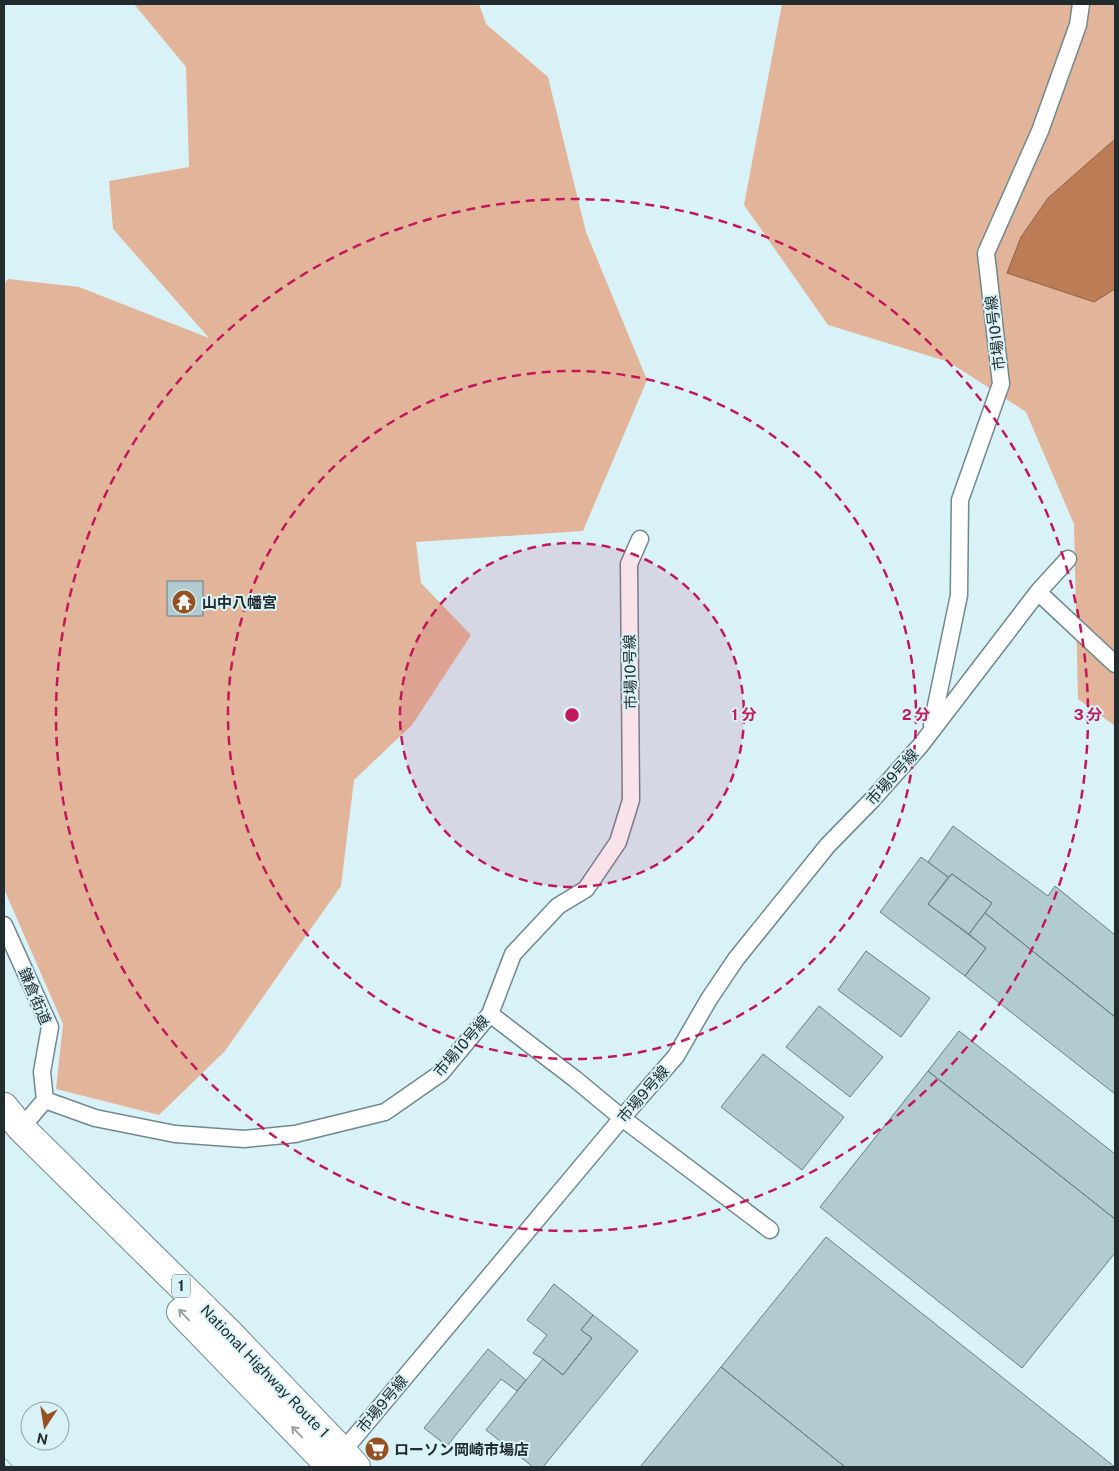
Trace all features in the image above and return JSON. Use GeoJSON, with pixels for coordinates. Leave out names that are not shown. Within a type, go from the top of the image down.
{"type":"FeatureCollection","features":[{"type":"Feature","properties":{"kind":"highway","name":"National Highway Route 1"},"geometry":{"type":"LineString","coordinates":[[4,1107],[12,1127],[337,1464]]}},
{"type":"Feature","properties":{"kind":"street","name":"市場10号線"},"geometry":{"type":"LineString","coordinates":[[932,730],[959,595],[960,500],[1001,384],[986,253],[1040,130],[1078,25],[1081,4]]}},
{"type":"Feature","properties":{"kind":"street","name":"市場10号線"},"geometry":{"type":"LineString","coordinates":[[45,1100],[95,1118],[175,1134],[244,1139],[295,1134],[385,1112],[441,1073],[490,1014],[513,954],[558,906],[586,889],[618,842],[632,800],[629,564],[640,539]]}},
{"type":"Feature","properties":{"kind":"street","name":"市場9号線"},"geometry":{"type":"LineString","coordinates":[[337,1464],[622,1118],[676,1056],[736,958],[828,845],[872,800],[920,746],[1038,592],[1068,559]]}},
{"type":"Feature","properties":{"kind":"street"},"geometry":{"type":"LineString","coordinates":[[1038,592],[1115,664]]}},
{"type":"Feature","properties":{"kind":"street","name":"鎌倉街道"},"geometry":{"type":"LineString","coordinates":[[4,924],[50,1027],[42,1072],[45,1100]]}},
{"type":"Feature","properties":{"kind":"street"},"geometry":{"type":"LineString","coordinates":[[490,1014],[575,1079],[622,1118],[770,1230]]}},
{"type":"Feature","properties":{"kind":"street"},"geometry":{"type":"LineString","coordinates":[[12,1127],[45,1100]]}},
{"type":"Feature","properties":{"kind":"shaded area"},"geometry":{"type":"Polygon","coordinates":[[[134,4],[479,4],[486,24],[548,77],[586,232],[647,380],[583,531],[416,542],[421,583],[471,635],[412,725],[354,780],[341,886],[225,1051],[159,1115],[56,1089],[63,1024],[4,889],[4,284],[8,279],[79,287],[209,338],[113,229],[109,181],[189,167],[186,67],[134,4]]]}},
{"type":"Feature","properties":{"kind":"shaded area"},"geometry":{"type":"Polygon","coordinates":[[[782,4],[1115,4],[1115,726],[1078,699],[1074,524],[1026,412],[949,362],[828,325],[744,205],[782,4]]]}},
{"type":"Feature","properties":{"kind":"shaded area"},"geometry":{"type":"Polygon","coordinates":[[[1115,139],[1115,289],[1094,302],[1007,273],[1021,237],[1048,198],[1115,139]]]}},
{"type":"Feature","properties":{"kind":"building"},"geometry":{"type":"Polygon","coordinates":[[[167,581],[203,581],[203,616],[167,616],[167,581]]]}},
{"type":"Feature","properties":{"kind":"building"},"geometry":{"type":"Polygon","coordinates":[[[953,826],[1048,896],[1055,886],[1115,935],[1115,1017],[985,913],[992,903],[952,874],[948,877],[928,862],[953,826]]]}},
{"type":"Feature","properties":{"kind":"building"},"geometry":{"type":"Polygon","coordinates":[[[921,857],[948,877],[928,904],[986,948],[965,976],[880,912],[921,857]]]}},
{"type":"Feature","properties":{"kind":"building"},"geometry":{"type":"Polygon","coordinates":[[[952,874],[992,903],[969,934],[928,904],[952,874]]]}},
{"type":"Feature","properties":{"kind":"building"},"geometry":{"type":"Polygon","coordinates":[[[985,913],[1115,1017],[1115,1094],[965,976],[986,948],[969,934],[985,913]]]}},
{"type":"Feature","properties":{"kind":"building"},"geometry":{"type":"Polygon","coordinates":[[[866,951],[930,998],[901,1037],[838,990],[866,951]]]}},
{"type":"Feature","properties":{"kind":"building"},"geometry":{"type":"Polygon","coordinates":[[[819,1006],[883,1057],[850,1097],[786,1047],[819,1006]]]}},
{"type":"Feature","properties":{"kind":"building"},"geometry":{"type":"Polygon","coordinates":[[[959,1031],[1115,1154],[1115,1219],[928,1071],[959,1031]]]}},
{"type":"Feature","properties":{"kind":"building"},"geometry":{"type":"Polygon","coordinates":[[[763,1054],[844,1117],[802,1170],[721,1107],[763,1054]]]}},
{"type":"Feature","properties":{"kind":"building"},"geometry":{"type":"Polygon","coordinates":[[[928,1071],[1115,1219],[1115,1253],[1022,1368],[820,1207],[928,1071]]]}},
{"type":"Feature","properties":{"kind":"building"},"geometry":{"type":"Polygon","coordinates":[[[826,1237],[1115,1467],[845,1467],[721,1367],[826,1237]]]}},
{"type":"Feature","properties":{"kind":"building"},"geometry":{"type":"Polygon","coordinates":[[[554,1284],[593,1315],[581,1330],[592,1338],[563,1375],[533,1353],[547,1335],[527,1320],[554,1284]]]}},
{"type":"Feature","properties":{"kind":"building"},"geometry":{"type":"Polygon","coordinates":[[[593,1315],[638,1351],[543,1467],[533,1467],[486,1430],[543,1359],[563,1375],[592,1338],[581,1330],[593,1315]]]}},
{"type":"Feature","properties":{"kind":"building"},"geometry":{"type":"Polygon","coordinates":[[[488,1349],[526,1380],[517,1391],[501,1379],[447,1446],[424,1428],[488,1349]]]}},
{"type":"Feature","properties":{"kind":"building"},"geometry":{"type":"Polygon","coordinates":[[[721,1367],[845,1467],[640,1467],[721,1367]]]}},
{"type":"Feature","properties":{"kind":"railway"},"geometry":{"type":"LineString","coordinates":[[4,1461],[10,1467]]}},
{"type":"Feature","properties":{"kind":"place","name":"山中八幡宮"},"geometry":{"type":"Point","coordinates":[184,602]}},
{"type":"Feature","properties":{"kind":"place","name":"ローソン岡崎市場店"},"geometry":{"type":"Point","coordinates":[377,1449]}}]}
